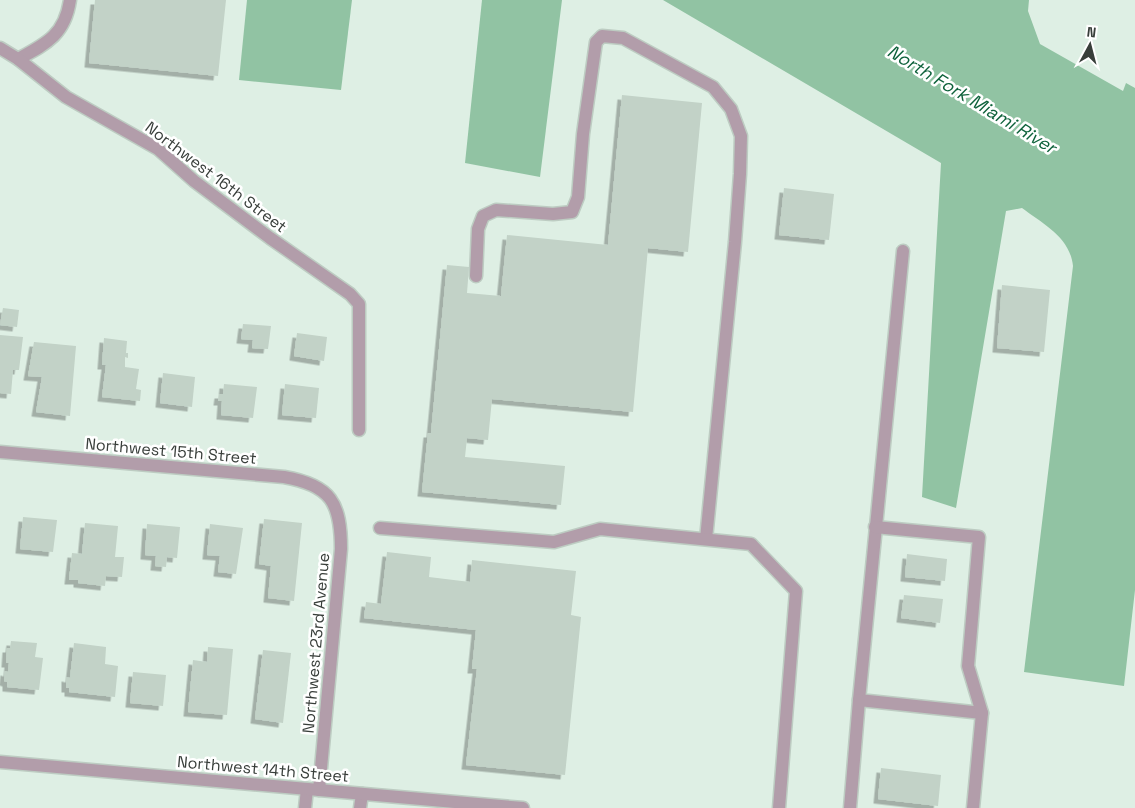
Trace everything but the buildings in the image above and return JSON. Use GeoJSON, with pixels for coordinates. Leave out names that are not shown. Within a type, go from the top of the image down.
{"type":"FeatureCollection","features":[{"type":"Feature","properties":{"kind":"street"},"geometry":{"type":"LineString","coordinates":[[18,59],[48,43],[60,29],[68,13],[70,0]]}},
{"type":"Feature","properties":{"kind":"street"},"geometry":{"type":"LineString","coordinates":[[476,276],[478,229],[483,216],[496,210],[553,214],[572,212],[578,197],[583,134],[596,42],[602,36],[624,38],[713,87],[731,109],[741,136],[735,232],[706,539]]}},
{"type":"Feature","properties":{"kind":"street","name":"Northwest 16th Street"},"geometry":{"type":"LineString","coordinates":[[0,48],[18,59],[66,97],[158,149],[194,182],[270,238],[339,285],[359,304],[358,430]]}},
{"type":"Feature","properties":{"kind":"street"},"geometry":{"type":"LineString","coordinates":[[850,808],[903,252]]}},
{"type":"Feature","properties":{"kind":"street","name":"Northwest 15th Street"},"geometry":{"type":"LineString","coordinates":[[0,452],[284,477],[312,484],[322,490],[332,500]]}},
{"type":"Feature","properties":{"kind":"street","name":"Northwest 23rd Avenue"},"geometry":{"type":"LineString","coordinates":[[305,808],[313,790],[341,549],[338,515],[332,500]]}},
{"type":"Feature","properties":{"kind":"street"},"geometry":{"type":"LineString","coordinates":[[876,527],[979,537],[968,666],[982,713],[973,808]]}},
{"type":"Feature","properties":{"kind":"street"},"geometry":{"type":"LineString","coordinates":[[380,528],[554,542],[600,529],[751,544],[796,591],[779,808]]}},
{"type":"Feature","properties":{"kind":"street"},"geometry":{"type":"LineString","coordinates":[[859,700],[982,713]]}},
{"type":"Feature","properties":{"kind":"street","name":"Northwest 14th Street"},"geometry":{"type":"LineString","coordinates":[[0,762],[523,808]]}},
{"type":"Feature","properties":{"kind":"street"},"geometry":{"type":"LineString","coordinates":[[360,808],[362,794]]}},
{"type":"Feature","properties":{"kind":"water"},"geometry":{"type":"Polygon","coordinates":[[[247,0],[352,0],[341,90],[239,80],[247,0]]]}},
{"type":"Feature","properties":{"kind":"water"},"geometry":{"type":"Polygon","coordinates":[[[482,0],[562,0],[540,177],[465,163],[482,0]]]}},
{"type":"Feature","properties":{"kind":"water","name":"North Fork Miami River"},"geometry":{"type":"Polygon","coordinates":[[[663,0],[1029,0],[1028,11],[1040,44],[1123,91],[1126,83],[1135,88],[1135,590],[1124,686],[1024,672],[1073,266],[1067,247],[1054,232],[1022,208],[1006,211],[956,508],[922,497],[941,163],[663,0]]]}}]}
